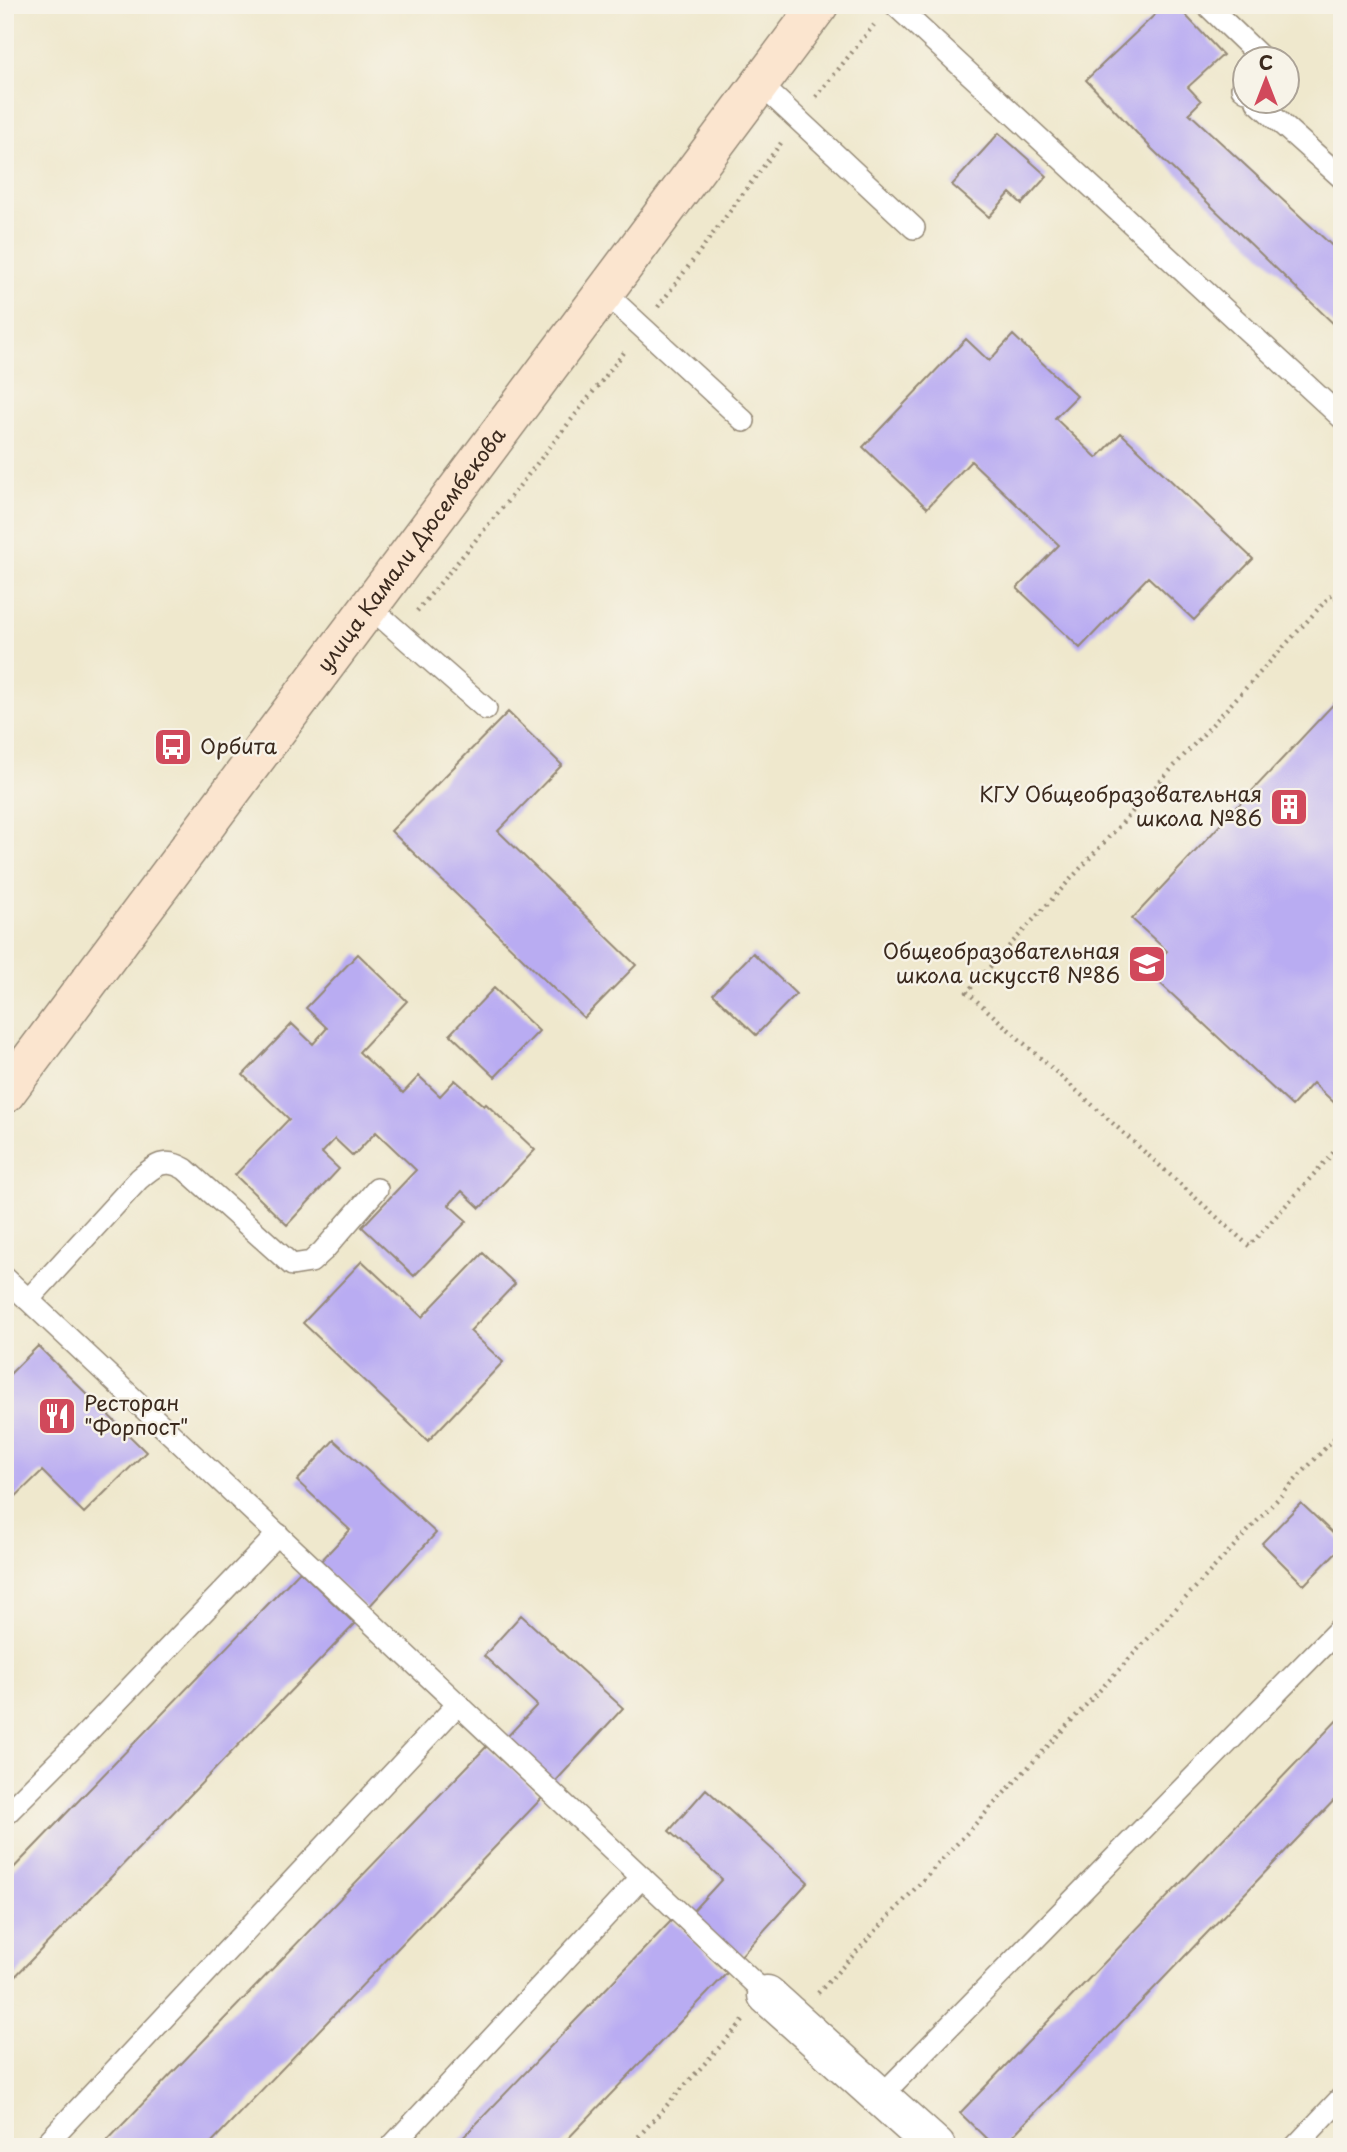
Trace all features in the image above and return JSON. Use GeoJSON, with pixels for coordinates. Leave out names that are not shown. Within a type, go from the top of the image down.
{"type":"FeatureCollection","features":[{"type":"Feature","properties":{"kind":"main road","name":"улица Камали Дюсембекова"},"geometry":{"type":"LineString","coordinates":[[5,1094],[819,5]]}},
{"type":"Feature","properties":{"kind":"street"},"geometry":{"type":"LineString","coordinates":[[781,2007],[936,2147]]}},
{"type":"Feature","properties":{"kind":"lane"},"geometry":{"type":"LineString","coordinates":[[1206,5],[1249,46]]}},
{"type":"Feature","properties":{"kind":"lane"},"geometry":{"type":"LineString","coordinates":[[888,10],[1342,418]]}},
{"type":"Feature","properties":{"kind":"lane"},"geometry":{"type":"LineString","coordinates":[[760,84],[914,228]]}},
{"type":"Feature","properties":{"kind":"lane"},"geometry":{"type":"LineString","coordinates":[[1273,116],[1342,178]]}},
{"type":"Feature","properties":{"kind":"lane"},"geometry":{"type":"LineString","coordinates":[[604,292],[744,421]]}},
{"type":"Feature","properties":{"kind":"lane"},"geometry":{"type":"LineString","coordinates":[[370,607],[486,709]]}},
{"type":"Feature","properties":{"kind":"lane"},"geometry":{"type":"LineString","coordinates":[[29,1300],[139,1179],[164,1163],[176,1163],[185,1169],[292,1265],[311,1262],[377,1189]]}},
{"type":"Feature","properties":{"kind":"lane"},"geometry":{"type":"LineString","coordinates":[[5,1278],[781,2007]]}},
{"type":"Feature","properties":{"kind":"lane"},"geometry":{"type":"LineString","coordinates":[[5,1815],[278,1534]]}},
{"type":"Feature","properties":{"kind":"lane"},"geometry":{"type":"LineString","coordinates":[[880,2097],[1342,1626]]}},
{"type":"Feature","properties":{"kind":"lane"},"geometry":{"type":"LineString","coordinates":[[43,2147],[458,1704]]}},
{"type":"Feature","properties":{"kind":"lane"},"geometry":{"type":"LineString","coordinates":[[391,2147],[642,1877]]}},
{"type":"Feature","properties":{"kind":"lane"},"geometry":{"type":"LineString","coordinates":[[1295,2147],[1342,2097]]}},
{"type":"Feature","properties":{"kind":"path"},"geometry":{"type":"LineString","coordinates":[[399,633],[499,512],[643,328],[798,120],[888,10]]}},
{"type":"Feature","properties":{"kind":"path"},"geometry":{"type":"LineString","coordinates":[[1342,603],[1332,594],[967,992],[1249,1246],[1342,1143]]}},
{"type":"Feature","properties":{"kind":"path"},"geometry":{"type":"LineString","coordinates":[[629,2147],[781,2007],[1342,1430]]}},
{"type":"Feature","properties":{"kind":"building"},"geometry":{"type":"Polygon","coordinates":[[[1165,5],[1176,5],[1223,55],[1188,87],[1201,101],[1189,113],[1342,255],[1342,332],[1152,149],[1086,80],[1165,5]]]}},
{"type":"Feature","properties":{"kind":"building"},"geometry":{"type":"Polygon","coordinates":[[[999,133],[1047,176],[1022,204],[1010,193],[989,217],[952,185],[999,133]]]}},
{"type":"Feature","properties":{"kind":"building"},"geometry":{"type":"Polygon","coordinates":[[[1013,335],[1077,396],[1055,418],[1097,458],[1121,433],[1253,559],[1194,620],[1148,577],[1080,648],[1017,588],[1059,545],[971,461],[927,508],[863,447],[966,339],[989,361],[1013,335]]]}},
{"type":"Feature","properties":{"kind":"building","name":"КГУ Общеобразовательная школа №86"},"geometry":{"type":"Polygon","coordinates":[[[1342,695],[1342,1110],[1313,1083],[1292,1106],[1148,972],[1167,951],[1132,919],[1342,695]]]}},
{"type":"Feature","properties":{"kind":"building"},"geometry":{"type":"Polygon","coordinates":[[[508,712],[562,765],[498,831],[636,965],[584,1018],[391,831],[508,712]]]}},
{"type":"Feature","properties":{"kind":"building"},"geometry":{"type":"Polygon","coordinates":[[[753,953],[796,994],[756,1035],[713,994],[753,953]]]}},
{"type":"Feature","properties":{"kind":"building"},"geometry":{"type":"Polygon","coordinates":[[[358,954],[407,1001],[359,1052],[403,1093],[419,1076],[440,1096],[455,1080],[484,1106],[486,1104],[535,1150],[480,1208],[462,1191],[449,1205],[467,1221],[414,1276],[362,1227],[416,1170],[376,1132],[353,1156],[335,1139],[322,1153],[339,1169],[287,1225],[235,1175],[289,1119],[243,1075],[292,1024],[313,1044],[327,1028],[306,1008],[358,954]]]}},
{"type":"Feature","properties":{"kind":"building"},"geometry":{"type":"Polygon","coordinates":[[[494,988],[539,1031],[495,1077],[450,1034],[494,988]]]}},
{"type":"Feature","properties":{"kind":"building"},"geometry":{"type":"Polygon","coordinates":[[[483,1253],[515,1284],[470,1331],[503,1362],[428,1441],[303,1323],[362,1261],[422,1317],[483,1253]]]}},
{"type":"Feature","properties":{"kind":"building","name":"Ресторан \"Форпост\""},"geometry":{"type":"Polygon","coordinates":[[[38,1346],[146,1452],[84,1513],[42,1471],[5,1507],[5,1379],[38,1346]]]}},
{"type":"Feature","properties":{"kind":"building"},"geometry":{"type":"Polygon","coordinates":[[[334,1440],[436,1533],[367,1609],[318,1564],[350,1530],[297,1481],[334,1440]]]}},
{"type":"Feature","properties":{"kind":"building"},"geometry":{"type":"Polygon","coordinates":[[[1301,1503],[1342,1542],[1342,1546],[1304,1585],[1262,1543],[1301,1503]]]}},
{"type":"Feature","properties":{"kind":"building"},"geometry":{"type":"Polygon","coordinates":[[[300,1571],[355,1624],[5,1987],[5,1877],[300,1571]]]}},
{"type":"Feature","properties":{"kind":"building"},"geometry":{"type":"Polygon","coordinates":[[[521,1615],[623,1708],[554,1783],[505,1739],[537,1705],[484,1656],[521,1615]]]}},
{"type":"Feature","properties":{"kind":"building"},"geometry":{"type":"Polygon","coordinates":[[[1342,1715],[1342,1792],[1002,2147],[995,2147],[960,2113],[1342,1715]]]}},
{"type":"Feature","properties":{"kind":"building"},"geometry":{"type":"Polygon","coordinates":[[[487,1746],[542,1798],[207,2147],[101,2147],[487,1746]]]}},
{"type":"Feature","properties":{"kind":"building"},"geometry":{"type":"Polygon","coordinates":[[[706,1789],[808,1882],[739,1958],[690,1914],[722,1879],[669,1831],[706,1789]]]}},
{"type":"Feature","properties":{"kind":"building"},"geometry":{"type":"Polygon","coordinates":[[[672,1920],[727,1973],[560,2147],[454,2147],[672,1920]]]}},
{"type":"Feature","properties":{"kind":"place","name":"Орбита"},"geometry":{"type":"Point","coordinates":[173,747]}},
{"type":"Feature","properties":{"kind":"place","name":"КГУ Общеобразовательная школа №86"},"geometry":{"type":"Point","coordinates":[1289,807]}},
{"type":"Feature","properties":{"kind":"place","name":"Общеобразовательная школа искусств №86"},"geometry":{"type":"Point","coordinates":[1147,964]}},
{"type":"Feature","properties":{"kind":"place","name":"Ресторан \"Форпост\""},"geometry":{"type":"Point","coordinates":[57,1416]}}]}
